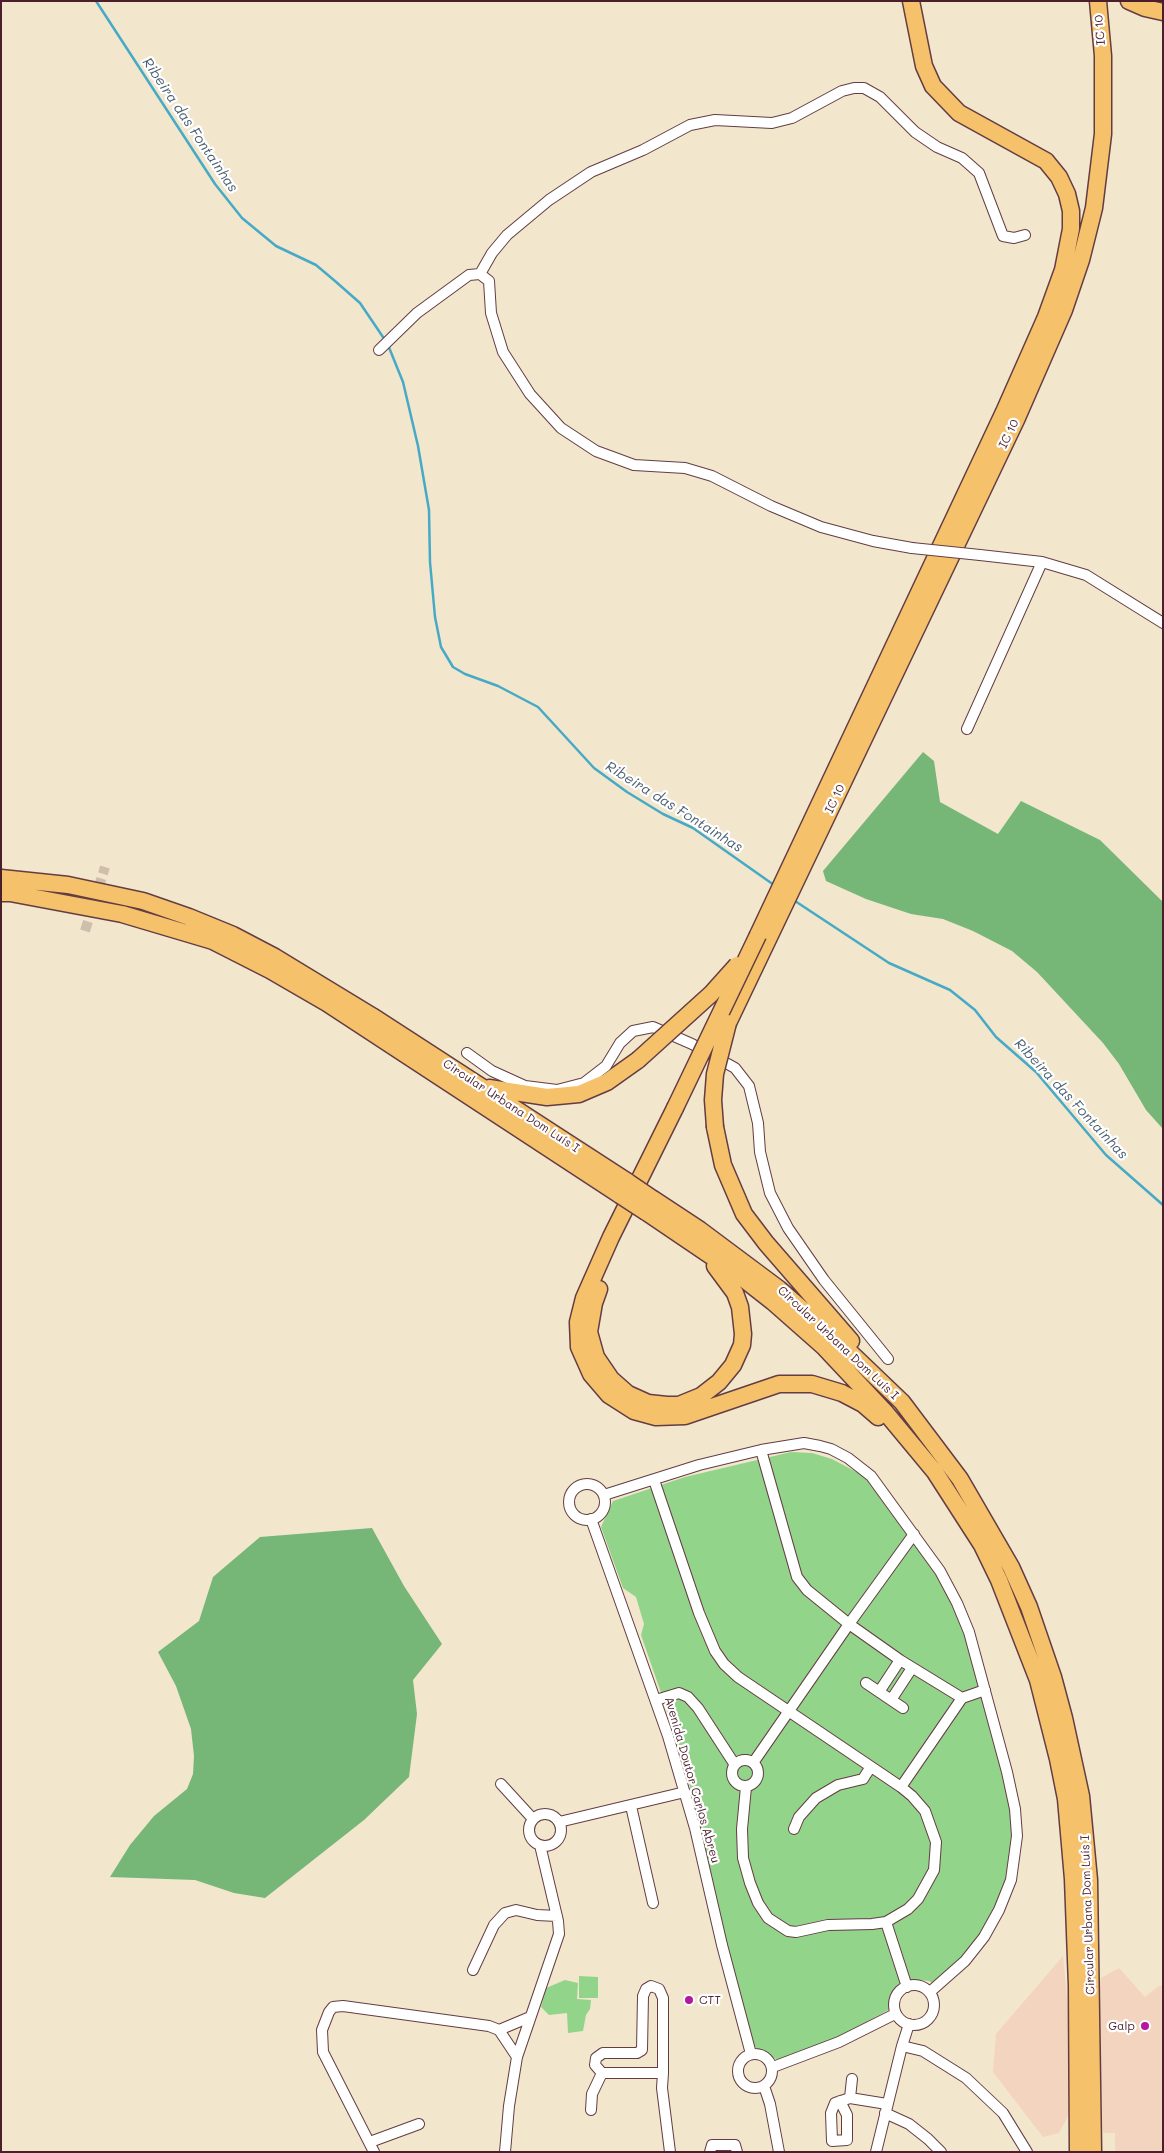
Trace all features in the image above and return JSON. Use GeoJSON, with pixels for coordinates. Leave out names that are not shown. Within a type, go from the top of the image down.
{"type":"FeatureCollection","features":[{"type":"Feature","properties":{"kind":"highway","name":"IC 10"},"geometry":{"type":"LineString","coordinates":[[692,1243],[714,1264],[735,1293],[743,1320],[742,1345],[738,1356],[727,1374],[701,1396],[679,1405],[667,1406],[648,1402],[628,1394],[611,1379],[596,1357],[589,1332],[594,1303],[606,1272],[820,800],[1020,377],[1046,317],[1063,270],[1071,229],[1071,211],[1067,194],[1059,177],[1046,162],[959,113],[933,86],[924,66],[911,1]]}},
{"type":"Feature","properties":{"kind":"highway","name":"IC 10"},"geometry":{"type":"LineString","coordinates":[[935,1472],[862,1404],[842,1393],[812,1384],[779,1384],[685,1416],[656,1417],[634,1411],[609,1395],[591,1374],[579,1348],[578,1322],[584,1298],[611,1237],[728,1023],[1016,420],[1064,310],[1078,268],[1094,208],[1103,134],[1103,56],[1098,1]]}},
{"type":"Feature","properties":{"kind":"highway"},"geometry":{"type":"LineString","coordinates":[[1131,2],[1163,12]]}},
{"type":"Feature","properties":{"kind":"highway","name":"Circular Urbana Dom Luís I"},"geometry":{"type":"LineString","coordinates":[[1,878],[68,885],[143,901],[234,935],[318,982],[480,1086],[624,1189]]}},
{"type":"Feature","properties":{"kind":"highway","name":"Circular Urbana Dom Luís I"},"geometry":{"type":"LineString","coordinates":[[1,893],[10,893],[122,914],[213,941],[270,970],[649,1205],[700,1230],[780,1289],[902,1402],[960,1480],[1012,1568],[1041,1639],[1064,1718],[1081,1796],[1089,1880],[1093,2152]]}},
{"type":"Feature","properties":{"kind":"highway","name":"IC 10"},"geometry":{"type":"LineString","coordinates":[[480,1086],[533,1096],[563,1097],[579,1094],[607,1082],[638,1060],[721,984],[758,935]]}},
{"type":"Feature","properties":{"kind":"highway","name":"IC 10"},"geometry":{"type":"LineString","coordinates":[[728,1023],[715,1074],[713,1100],[715,1127],[723,1166],[744,1214],[766,1244],[902,1402]]}},
{"type":"Feature","properties":{"kind":"highway","name":"Circular Urbana Dom Luís I"},"geometry":{"type":"LineString","coordinates":[[649,1205],[692,1243],[736,1273],[773,1302],[824,1347],[886,1413],[935,1472],[982,1545],[1012,1610],[1038,1680],[1066,1799],[1073,1879],[1078,2152]]}},
{"type":"Feature","properties":{"kind":"street"},"geometry":{"type":"LineString","coordinates":[[480,274],[492,253],[507,235],[549,200],[591,172],[643,150],[690,125],[715,120],[772,123],[792,118],[842,92],[854,88],[864,88],[880,98],[916,132],[937,147],[962,158],[979,173],[1004,236],[1014,238],[1025,235]]}},
{"type":"Feature","properties":{"kind":"street"},"geometry":{"type":"LineString","coordinates":[[379,350],[417,313],[469,275],[480,274],[489,281],[490,313],[502,350],[530,394],[561,428],[596,451],[634,465],[685,468],[712,476],[771,506],[821,527],[872,541],[912,548],[1042,562],[1086,575],[1163,623]]}},
{"type":"Feature","properties":{"kind":"street"},"geometry":{"type":"LineString","coordinates":[[967,729],[1042,562]]}},
{"type":"Feature","properties":{"kind":"street"},"geometry":{"type":"LineString","coordinates":[[466,1053],[492,1071],[525,1086],[557,1090],[584,1083],[606,1066],[620,1043],[632,1031],[653,1027],[692,1044],[735,1068],[749,1086],[758,1123],[760,1152],[770,1193],[788,1228],[824,1280],[888,1359]]}},
{"type":"Feature","properties":{"kind":"street"},"geometry":{"type":"LineString","coordinates":[[604,1496],[699,1465],[760,1450],[804,1443],[820,1446],[840,1453],[871,1476],[940,1571],[958,1603],[969,1632],[1016,1814],[1017,1836],[1011,1880],[999,1910],[984,1937],[965,1961],[931,1991]]}},
{"type":"Feature","properties":{"kind":"street"},"geometry":{"type":"LineString","coordinates":[[760,1450],[797,1576],[807,1590],[849,1624],[900,1660],[962,1698]]}},
{"type":"Feature","properties":{"kind":"street"},"geometry":{"type":"LineString","coordinates":[[654,1480],[699,1613],[717,1655],[727,1668],[870,1768],[901,1787],[925,1811],[933,1831],[937,1851],[934,1870],[923,1894],[908,1909],[886,1922],[828,1925],[796,1932],[788,1931],[768,1918],[752,1890],[744,1858],[742,1829],[746,1787]]}},
{"type":"Feature","properties":{"kind":"street"},"geometry":{"type":"LineString","coordinates":[[585,1484],[598,1487],[604,1496],[604,1507],[600,1515],[591,1519],[581,1519],[573,1514],[570,1507],[571,1493],[579,1486],[585,1484]]}},
{"type":"Feature","properties":{"kind":"street","name":"Avenida Doutor Carlos Abreu"},"geometry":{"type":"LineString","coordinates":[[591,1519],[656,1700],[685,1792],[751,2054]]}},
{"type":"Feature","properties":{"kind":"street"},"geometry":{"type":"LineString","coordinates":[[753,1763],[914,1534]]}},
{"type":"Feature","properties":{"kind":"street"},"geometry":{"type":"LineString","coordinates":[[879,1692],[900,1660]]}},
{"type":"Feature","properties":{"kind":"street"},"geometry":{"type":"LineString","coordinates":[[891,1700],[912,1668]]}},
{"type":"Feature","properties":{"kind":"street"},"geometry":{"type":"LineString","coordinates":[[866,1683],[903,1708]]}},
{"type":"Feature","properties":{"kind":"street"},"geometry":{"type":"LineString","coordinates":[[901,1787],[962,1698],[985,1690]]}},
{"type":"Feature","properties":{"kind":"street"},"geometry":{"type":"LineString","coordinates":[[656,1700],[679,1693],[688,1697],[698,1708],[735,1765]]}},
{"type":"Feature","properties":{"kind":"street"},"geometry":{"type":"LineString","coordinates":[[744,1760],[753,1763],[758,1769],[759,1774],[752,1784],[746,1787],[738,1784],[734,1780],[733,1769],[735,1765],[744,1760]]}},
{"type":"Feature","properties":{"kind":"street"},"geometry":{"type":"LineString","coordinates":[[794,1829],[799,1817],[816,1798],[838,1785],[863,1780],[870,1768]]}},
{"type":"Feature","properties":{"kind":"street"},"geometry":{"type":"LineString","coordinates":[[501,1784],[533,1819]]}},
{"type":"Feature","properties":{"kind":"street"},"geometry":{"type":"LineString","coordinates":[[559,1822],[685,1792]]}},
{"type":"Feature","properties":{"kind":"street"},"geometry":{"type":"LineString","coordinates":[[631,1806],[653,1903]]}},
{"type":"Feature","properties":{"kind":"street"},"geometry":{"type":"LineString","coordinates":[[506,2152],[509,2106],[517,2056],[558,1938],[557,1916],[540,1845],[530,1834],[529,1829],[533,1819],[547,1814],[556,1818],[559,1822],[561,1828],[559,1838],[551,1844],[540,1845]]}},
{"type":"Feature","properties":{"kind":"street"},"geometry":{"type":"LineString","coordinates":[[473,1970],[494,1925],[505,1913],[516,1910],[537,1915],[557,1916]]}},
{"type":"Feature","properties":{"kind":"street"},"geometry":{"type":"LineString","coordinates":[[886,1922],[907,1987]]}},
{"type":"Feature","properties":{"kind":"street"},"geometry":{"type":"LineString","coordinates":[[921,1985],[931,1991],[935,2007],[931,2016],[924,2022],[917,2025],[903,2023],[895,2014],[893,2008],[895,1999],[907,1987],[921,1985]]}},
{"type":"Feature","properties":{"kind":"street"},"geometry":{"type":"LineString","coordinates":[[663,2074],[602,2073],[596,2067],[595,2062],[596,2058],[602,2054],[640,2052],[642,2049],[642,1996],[648,1987],[654,1986],[661,1991],[663,1998],[663,2074],[662,2088],[670,2152]]}},
{"type":"Feature","properties":{"kind":"street"},"geometry":{"type":"LineString","coordinates":[[374,2152],[323,2052],[322,2030],[331,2009],[336,2006],[343,2006],[489,2026],[499,2030],[517,2056]]}},
{"type":"Feature","properties":{"kind":"street"},"geometry":{"type":"LineString","coordinates":[[773,2067],[839,2042],[895,2014]]}},
{"type":"Feature","properties":{"kind":"street"},"geometry":{"type":"LineString","coordinates":[[499,2030],[530,2017]]}},
{"type":"Feature","properties":{"kind":"street"},"geometry":{"type":"LineString","coordinates":[[876,2152],[909,2024]]}},
{"type":"Feature","properties":{"kind":"street"},"geometry":{"type":"LineString","coordinates":[[902,2046],[932,2056],[957,2070],[976,2086],[1006,2117],[1027,2152]]}},
{"type":"Feature","properties":{"kind":"street"},"geometry":{"type":"LineString","coordinates":[[751,2054],[764,2056],[773,2067],[770,2080],[764,2086],[755,2088],[748,2087],[741,2081],[738,2074],[740,2061],[751,2054]]}},
{"type":"Feature","properties":{"kind":"street"},"geometry":{"type":"LineString","coordinates":[[591,2110],[592,2094],[602,2073]]}},
{"type":"Feature","properties":{"kind":"street"},"geometry":{"type":"LineString","coordinates":[[852,2079],[845,2099],[886,2108],[928,2139],[941,2152]]}},
{"type":"Feature","properties":{"kind":"street"},"geometry":{"type":"LineString","coordinates":[[764,2086],[770,2104],[780,2152]]}},
{"type":"Feature","properties":{"kind":"street"},"geometry":{"type":"LineString","coordinates":[[370,2142],[419,2124]]}},
{"type":"Feature","properties":{"kind":"street"},"geometry":{"type":"LineString","coordinates":[[710,2152],[712,2145],[735,2145],[737,2152]]}},
{"type":"Feature","properties":{"kind":"shaded area"},"geometry":{"type":"Polygon","coordinates":[[[1063,1956],[1068,2008],[1071,2110],[1059,2133],[1043,2137],[993,2072],[996,2034],[1063,1956]]]}},
{"type":"Feature","properties":{"kind":"shaded area","name":"Galp"},"geometry":{"type":"Polygon","coordinates":[[[1119,1968],[1145,1997],[1159,1986],[1163,1986],[1163,2152],[1115,2152],[1115,2133],[1103,2133],[1100,2104],[1098,1994],[1101,1978],[1119,1968]]]}},
{"type":"Feature","properties":{"kind":"green space"},"geometry":{"type":"Polygon","coordinates":[[[923,752],[934,761],[940,802],[998,834],[1021,801],[1100,840],[1163,902],[1163,1129],[1146,1110],[1119,1064],[1103,1043],[1037,972],[1012,951],[973,931],[943,919],[911,914],[866,899],[826,881],[823,871],[923,752]]]}},
{"type":"Feature","properties":{"kind":"green space"},"geometry":{"type":"Polygon","coordinates":[[[791,1452],[812,1453],[832,1459],[866,1477],[893,1508],[953,1601],[965,1633],[998,1748],[1013,1822],[1012,1858],[1002,1899],[974,1947],[935,1985],[929,1981],[919,1980],[900,1985],[893,1992],[890,2009],[840,2037],[779,2060],[759,2052],[754,2045],[708,1875],[685,1762],[641,1635],[644,1624],[636,1597],[623,1588],[601,1527],[613,1501],[685,1477],[791,1452]]]}},
{"type":"Feature","properties":{"kind":"green space"},"geometry":{"type":"Polygon","coordinates":[[[372,1528],[404,1586],[442,1644],[413,1680],[417,1714],[409,1777],[364,1820],[265,1898],[234,1893],[195,1880],[110,1877],[130,1845],[154,1816],[187,1789],[193,1774],[194,1756],[191,1729],[176,1686],[158,1652],[199,1621],[213,1577],[260,1537],[372,1528]]]}},
{"type":"Feature","properties":{"kind":"green space"},"geometry":{"type":"Polygon","coordinates":[[[579,1976],[598,1977],[598,1998],[579,1998],[579,1976]]]}},
{"type":"Feature","properties":{"kind":"green space"},"geometry":{"type":"Polygon","coordinates":[[[565,1980],[578,1983],[577,1999],[591,2000],[583,2031],[568,2033],[567,2013],[549,2015],[541,2007],[546,1988],[565,1980]]]}},
{"type":"Feature","properties":{"kind":"waterway","name":"Ribeira das Fontainhas"},"geometry":{"type":"LineString","coordinates":[[96,1],[215,184],[242,218],[276,246],[316,265],[335,281],[360,303],[385,340]]}},
{"type":"Feature","properties":{"kind":"waterway","name":"Ribeira das Fontainhas"},"geometry":{"type":"LineString","coordinates":[[388,345],[403,382],[418,446],[429,510],[430,562],[435,617],[441,647],[453,667],[465,674],[498,686],[538,707],[594,768],[627,792],[663,814],[693,828],[774,885]]}},
{"type":"Feature","properties":{"kind":"waterway","name":"Ribeira das Fontainhas"},"geometry":{"type":"LineString","coordinates":[[792,899],[889,963],[950,990],[975,1010],[996,1037],[1036,1072],[1106,1155],[1163,1205]]}},
{"type":"Feature","properties":{"kind":"tunnel"},"geometry":{"type":"LineString","coordinates":[[85,931],[105,867]]}},
{"type":"Feature","properties":{"kind":"place","name":"CTT"},"geometry":{"type":"Point","coordinates":[689,2000]}},
{"type":"Feature","properties":{"kind":"place","name":"Galp"},"geometry":{"type":"Point","coordinates":[1145,2026]}}]}
